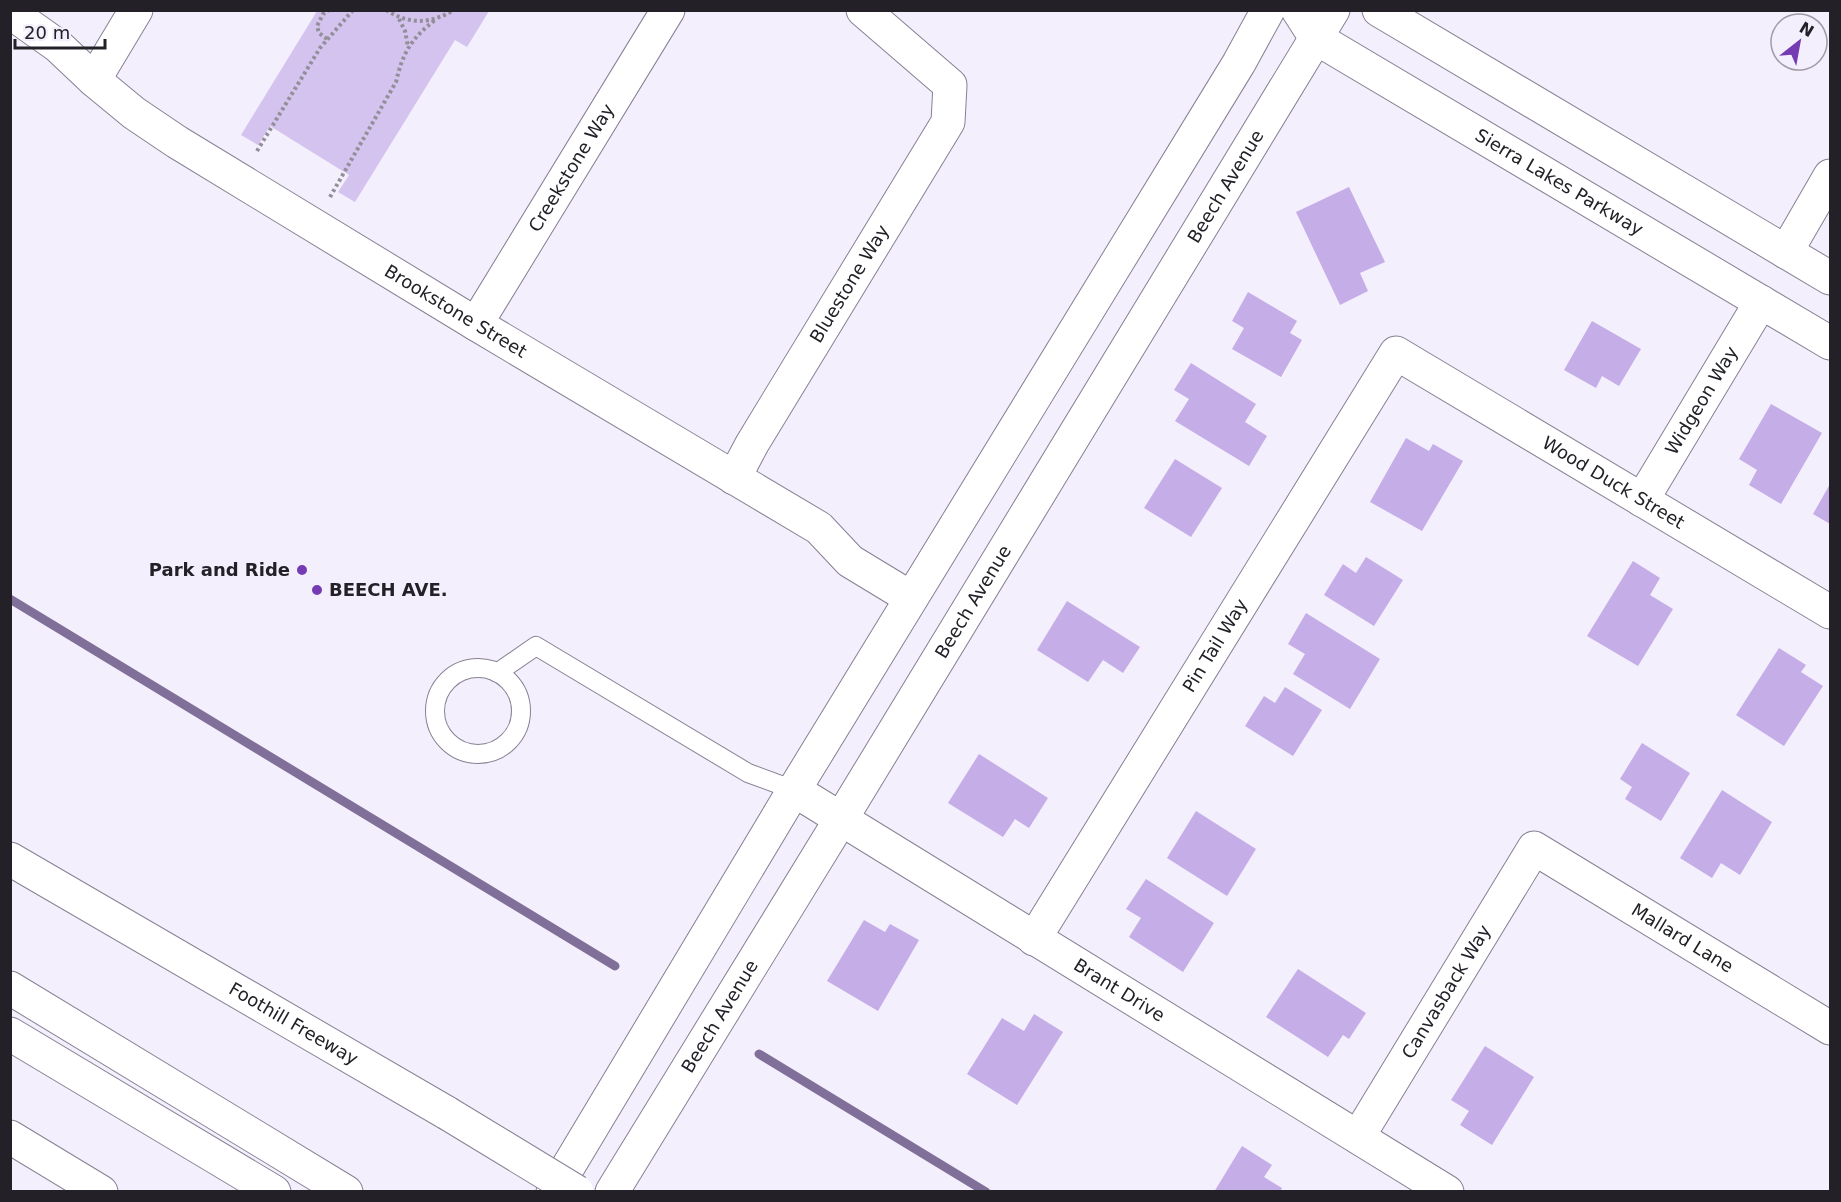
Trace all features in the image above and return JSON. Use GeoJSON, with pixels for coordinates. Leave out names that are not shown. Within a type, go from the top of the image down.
{"type":"FeatureCollection","features":[{"type":"Feature","properties":{"kind":"main road"},"geometry":{"type":"LineString","coordinates":[[94,80],[136,10]]}},
{"type":"Feature","properties":{"kind":"main road","name":"Creekstone Way"},"geometry":{"type":"LineString","coordinates":[[476,324],[668,10]]}},
{"type":"Feature","properties":{"kind":"main road","name":"Bluestone Way"},"geometry":{"type":"LineString","coordinates":[[734,478],[752,444],[948,122],[950,85],[863,10]]}},
{"type":"Feature","properties":{"kind":"main road"},"geometry":{"type":"LineString","coordinates":[[553,1191],[794,790],[1239,63],[1268,10]]}},
{"type":"Feature","properties":{"kind":"main road","name":"Sierra Lakes Parkway"},"geometry":{"type":"LineString","coordinates":[[1298,10],[1316,38],[1830,343]]}},
{"type":"Feature","properties":{"kind":"main road","name":"Beech Avenue"},"geometry":{"type":"LineString","coordinates":[[612,1191],[842,819],[1333,10]]}},
{"type":"Feature","properties":{"kind":"main road"},"geometry":{"type":"LineString","coordinates":[[1379,10],[1830,278]]}},
{"type":"Feature","properties":{"kind":"main road","name":"Brookstone Street"},"geometry":{"type":"LineString","coordinates":[[10,12],[58,46],[134,113],[177,142],[476,324],[819,528],[850,561],[911,598]]}},
{"type":"Feature","properties":{"kind":"main road"},"geometry":{"type":"LineString","coordinates":[[1786,252],[1830,176]]}},
{"type":"Feature","properties":{"kind":"main road","name":"Widgeon Way"},"geometry":{"type":"LineString","coordinates":[[1642,500],[1761,302]]}},
{"type":"Feature","properties":{"kind":"main road","name":"Wood Duck Street"},"geometry":{"type":"LineString","coordinates":[[1396,353],[1830,612]]}},
{"type":"Feature","properties":{"kind":"main road","name":"Pin Tail Way"},"geometry":{"type":"LineString","coordinates":[[1034,939],[1396,353]]}},
{"type":"Feature","properties":{"kind":"main road","name":"Brant Drive"},"geometry":{"type":"LineString","coordinates":[[794,790],[1447,1191]]}},
{"type":"Feature","properties":{"kind":"main road","name":"Mallard Lane"},"geometry":{"type":"LineString","coordinates":[[1534,848],[1830,1028]]}},
{"type":"Feature","properties":{"kind":"main road","name":"Canvasback Way"},"geometry":{"type":"LineString","coordinates":[[1359,1137],[1534,848]]}},
{"type":"Feature","properties":{"kind":"main road","name":"Foothill Freeway"},"geometry":{"type":"LineString","coordinates":[[10,859],[577,1191]]}},
{"type":"Feature","properties":{"kind":"main road"},"geometry":{"type":"LineString","coordinates":[[10,988],[346,1191]]}},
{"type":"Feature","properties":{"kind":"main road"},"geometry":{"type":"LineString","coordinates":[[10,1034],[274,1191]]}},
{"type":"Feature","properties":{"kind":"main road"},"geometry":{"type":"LineString","coordinates":[[10,1137],[101,1191]]}},
{"type":"Feature","properties":{"kind":"lane"},"geometry":{"type":"LineString","coordinates":[[497,672],[536,646],[748,773],[794,790]]}},
{"type":"Feature","properties":{"kind":"lane"},"geometry":{"type":"LineString","coordinates":[[470,668],[484,668],[497,672],[517,692],[521,705],[520,720],[515,734],[506,744],[493,752],[478,754],[464,752],[451,745],[441,734],[434,708],[438,694],[445,682],[456,673],[470,668]]}},
{"type":"Feature","properties":{"kind":"path"},"geometry":{"type":"LineString","coordinates":[[327,39],[319,33],[317,26],[323,14],[329,10]]}},
{"type":"Feature","properties":{"kind":"path"},"geometry":{"type":"LineString","coordinates":[[257,151],[320,48],[352,12],[360,10]]}},
{"type":"Feature","properties":{"kind":"path"},"geometry":{"type":"LineString","coordinates":[[386,10],[399,18],[417,22],[435,20]]}},
{"type":"Feature","properties":{"kind":"path"},"geometry":{"type":"LineString","coordinates":[[330,197],[396,82],[400,64],[408,47],[419,33],[435,20],[454,10]]}},
{"type":"Feature","properties":{"kind":"path"},"geometry":{"type":"LineString","coordinates":[[399,18],[405,31],[408,47]]}},
{"type":"Feature","properties":{"kind":"shaded area"},"geometry":{"type":"Polygon","coordinates":[[[317,11],[489,11],[467,47],[455,40],[355,202],[338,192],[349,175],[270,126],[258,145],[241,135],[317,11]]]}},
{"type":"Feature","properties":{"kind":"building"},"geometry":{"type":"Polygon","coordinates":[[[1349,187],[1385,262],[1360,273],[1368,291],[1340,305],[1296,212],[1349,187]]]}},
{"type":"Feature","properties":{"kind":"building"},"geometry":{"type":"Polygon","coordinates":[[[1248,292],[1297,321],[1290,333],[1302,340],[1281,377],[1232,349],[1244,328],[1232,321],[1248,292]]]}},
{"type":"Feature","properties":{"kind":"building"},"geometry":{"type":"Polygon","coordinates":[[[1592,321],[1641,349],[1619,386],[1602,376],[1596,388],[1564,370],[1592,321]]]}},
{"type":"Feature","properties":{"kind":"building"},"geometry":{"type":"Polygon","coordinates":[[[1191,363],[1256,404],[1245,422],[1267,436],[1249,466],[1175,421],[1189,399],[1174,390],[1191,363]]]}},
{"type":"Feature","properties":{"kind":"building"},"geometry":{"type":"Polygon","coordinates":[[[1771,404],[1822,433],[1781,504],[1749,485],[1757,470],[1739,459],[1771,404]]]}},
{"type":"Feature","properties":{"kind":"building"},"geometry":{"type":"Polygon","coordinates":[[[1406,438],[1429,451],[1433,444],[1463,461],[1422,531],[1370,502],[1406,438]]]}},
{"type":"Feature","properties":{"kind":"building"},"geometry":{"type":"Polygon","coordinates":[[[1175,459],[1222,488],[1191,537],[1144,508],[1175,459]]]}},
{"type":"Feature","properties":{"kind":"building"},"geometry":{"type":"Polygon","coordinates":[[[1830,484],[1830,524],[1813,514],[1830,484]]]}},
{"type":"Feature","properties":{"kind":"building"},"geometry":{"type":"Polygon","coordinates":[[[1366,557],[1403,580],[1374,626],[1324,595],[1343,564],[1356,573],[1366,557]]]}},
{"type":"Feature","properties":{"kind":"building"},"geometry":{"type":"Polygon","coordinates":[[[1633,561],[1660,578],[1650,595],[1673,609],[1638,666],[1587,636],[1633,561]]]}},
{"type":"Feature","properties":{"kind":"building"},"geometry":{"type":"Polygon","coordinates":[[[1067,601],[1140,647],[1123,673],[1103,660],[1088,682],[1037,650],[1067,601]]]}},
{"type":"Feature","properties":{"kind":"building"},"geometry":{"type":"Polygon","coordinates":[[[1306,613],[1380,659],[1350,709],[1293,674],[1305,654],[1288,644],[1306,613]]]}},
{"type":"Feature","properties":{"kind":"building"},"geometry":{"type":"Polygon","coordinates":[[[1779,648],[1806,665],[1801,672],[1823,686],[1784,746],[1736,715],[1779,648]]]}},
{"type":"Feature","properties":{"kind":"building"},"geometry":{"type":"Polygon","coordinates":[[[1285,687],[1322,710],[1293,756],[1245,726],[1264,696],[1275,703],[1285,687]]]}},
{"type":"Feature","properties":{"kind":"building"},"geometry":{"type":"Polygon","coordinates":[[[1642,743],[1690,773],[1661,821],[1625,799],[1632,787],[1620,779],[1642,743]]]}},
{"type":"Feature","properties":{"kind":"building"},"geometry":{"type":"Polygon","coordinates":[[[979,754],[1048,798],[1029,828],[1015,819],[1003,837],[948,803],[979,754]]]}},
{"type":"Feature","properties":{"kind":"building"},"geometry":{"type":"Polygon","coordinates":[[[1722,790],[1772,822],[1740,875],[1721,863],[1712,878],[1680,858],[1722,790]]]}},
{"type":"Feature","properties":{"kind":"building"},"geometry":{"type":"Polygon","coordinates":[[[1196,811],[1256,849],[1227,896],[1167,858],[1196,811]]]}},
{"type":"Feature","properties":{"kind":"building"},"geometry":{"type":"Polygon","coordinates":[[[1146,879],[1214,923],[1183,972],[1129,937],[1141,918],[1126,909],[1146,879]]]}},
{"type":"Feature","properties":{"kind":"building"},"geometry":{"type":"Polygon","coordinates":[[[864,920],[885,932],[890,924],[919,940],[878,1011],[827,981],[864,920]]]}},
{"type":"Feature","properties":{"kind":"building"},"geometry":{"type":"Polygon","coordinates":[[[1298,969],[1366,1013],[1349,1039],[1343,1035],[1328,1057],[1266,1017],[1298,969]]]}},
{"type":"Feature","properties":{"kind":"building"},"geometry":{"type":"Polygon","coordinates":[[[1034,1014],[1063,1032],[1017,1105],[967,1074],[1002,1018],[1024,1031],[1034,1014]]]}},
{"type":"Feature","properties":{"kind":"building"},"geometry":{"type":"Polygon","coordinates":[[[1485,1046],[1534,1077],[1492,1145],[1460,1125],[1469,1111],[1451,1100],[1485,1046]]]}},
{"type":"Feature","properties":{"kind":"building"},"geometry":{"type":"Polygon","coordinates":[[[1242,1146],[1272,1165],[1264,1177],[1282,1188],[1280,1192],[1214,1192],[1242,1146]]]}},
{"type":"Feature","properties":{"kind":"waterway"},"geometry":{"type":"LineString","coordinates":[[10,599],[615,966]]}},
{"type":"Feature","properties":{"kind":"waterway"},"geometry":{"type":"LineString","coordinates":[[759,1054],[986,1192]]}},
{"type":"Feature","properties":{"kind":"place","name":"Park and Ride"},"geometry":{"type":"Point","coordinates":[302,570]}},
{"type":"Feature","properties":{"kind":"place","name":"BEECH AVE."},"geometry":{"type":"Point","coordinates":[317,590]}}]}
